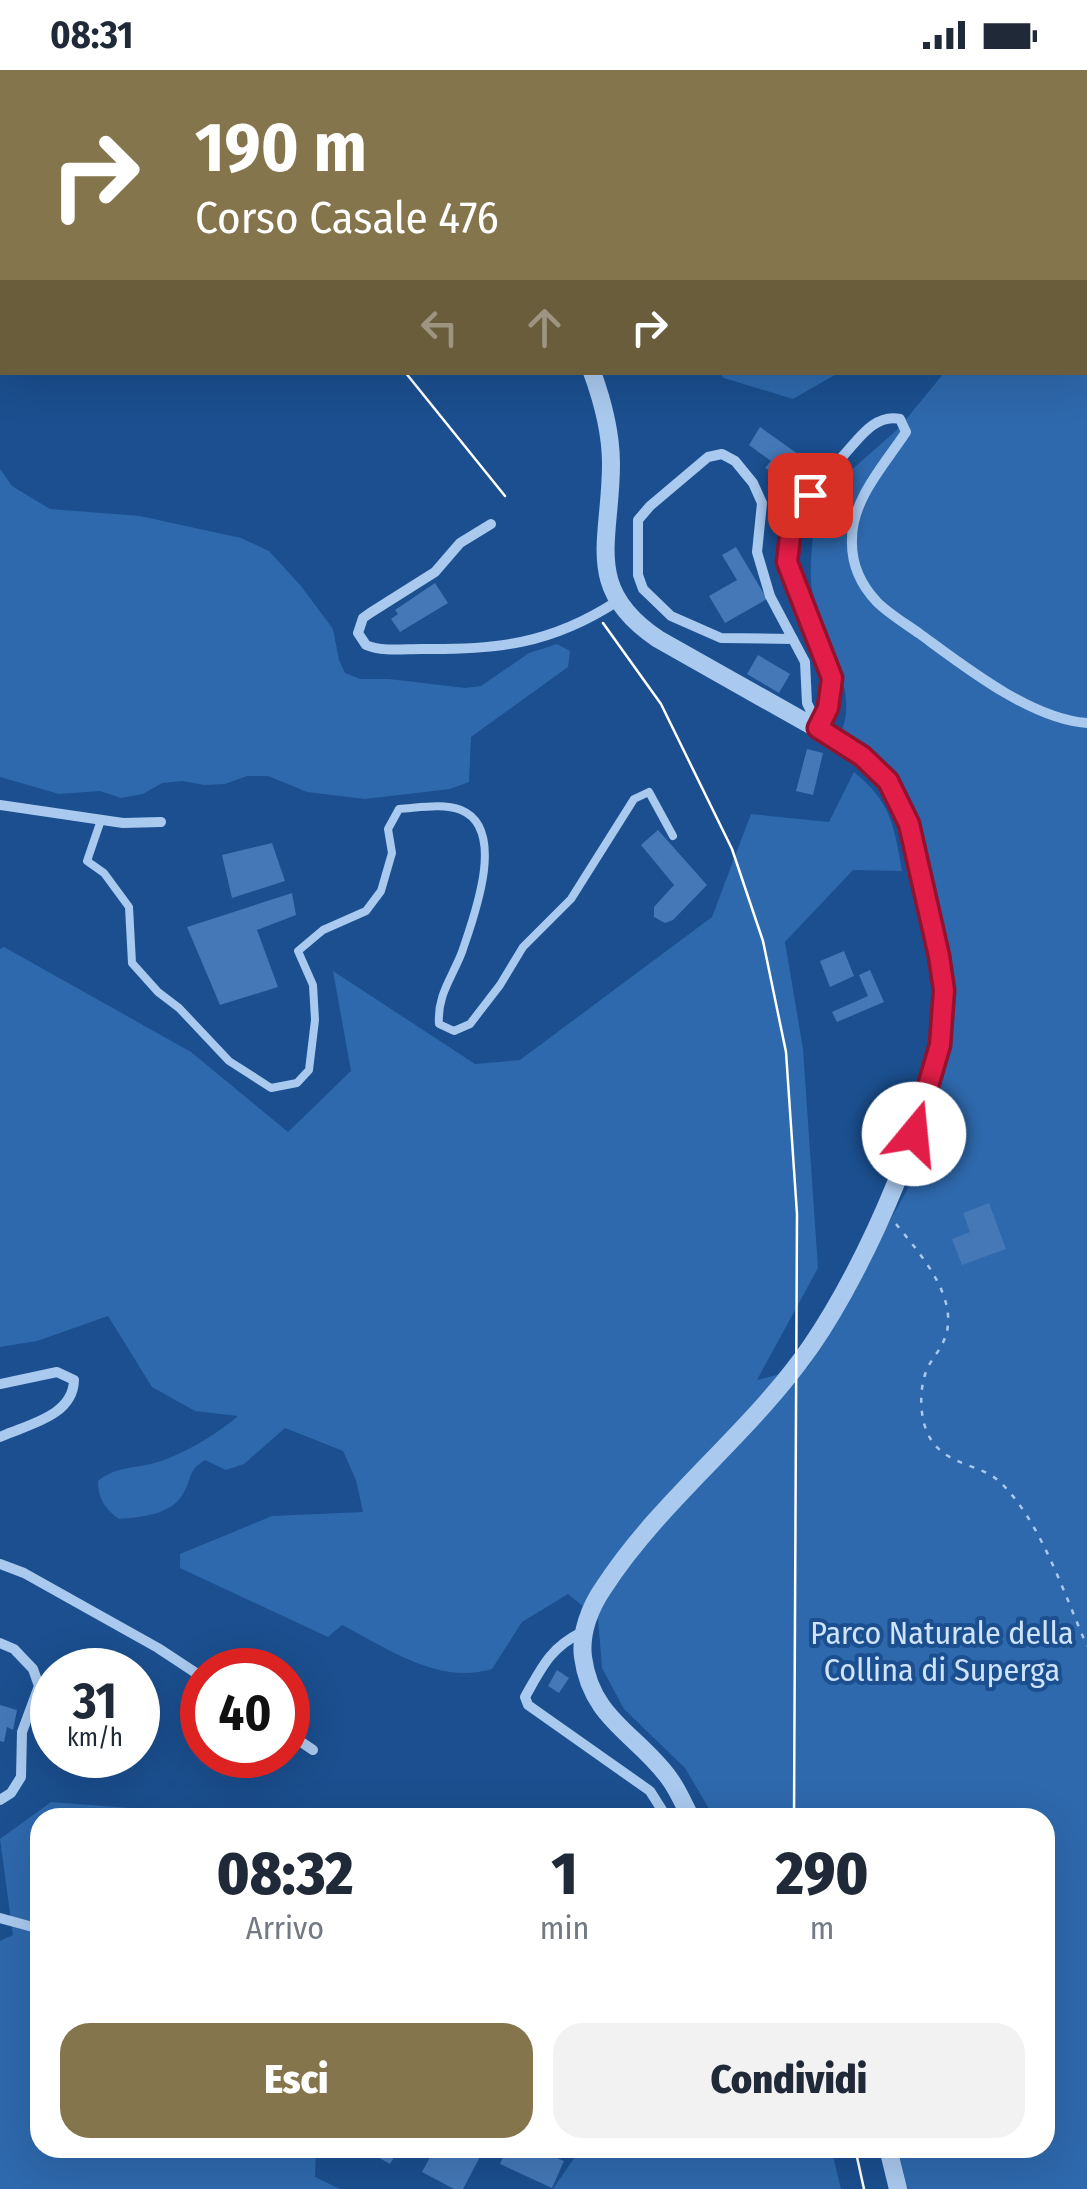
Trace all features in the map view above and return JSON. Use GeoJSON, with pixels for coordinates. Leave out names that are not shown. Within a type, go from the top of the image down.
{"type":"FeatureCollection","features":[{"type":"Feature","properties":{"kind":"street"},"geometry":{"type":"LineString","coordinates":[[593,375],[602,399],[610,447],[606,565],[616,602],[641,628],[818,728],[862,756],[888,781],[903,807],[944,990],[940,1045],[914,1134],[839,1301],[810,1346],[764,1404],[631,1550],[602,1589],[582,1632],[589,1684],[602,1710],[668,1777],[685,1808]]}},
{"type":"Feature","properties":{"kind":"street"},"geometry":{"type":"LineString","coordinates":[[818,728],[828,708],[832,678],[787,562],[790,536],[810,495],[854,443],[874,424],[894,417],[900,419],[906,432],[856,507],[854,563],[863,583],[878,603],[971,671],[1067,722],[1087,724]]}},
{"type":"Feature","properties":{"kind":"street"},"geometry":{"type":"LineString","coordinates":[[793,639],[721,638],[671,616],[643,589],[636,556],[638,520],[708,458],[722,454],[735,461],[753,483],[762,503],[756,552],[770,596],[793,639],[805,662],[807,703],[818,728]]}},
{"type":"Feature","properties":{"kind":"street"},"geometry":{"type":"LineString","coordinates":[[490,524],[460,543],[436,572],[363,618],[358,632],[366,646],[385,650],[499,648],[581,623],[616,602]]}},
{"type":"Feature","properties":{"kind":"street"},"geometry":{"type":"LineString","coordinates":[[0,804],[101,820],[161,822]]}},
{"type":"Feature","properties":{"kind":"street"},"geometry":{"type":"LineString","coordinates":[[0,1384],[58,1372],[74,1380],[74,1394],[64,1408],[0,1437]]}},
{"type":"Feature","properties":{"kind":"street"},"geometry":{"type":"LineString","coordinates":[[0,1564],[40,1582],[180,1662]]}},
{"type":"Feature","properties":{"kind":"street"},"geometry":{"type":"LineString","coordinates":[[582,1632],[560,1644],[544,1663],[525,1697],[528,1705],[650,1791],[661,1808]]}},
{"type":"Feature","properties":{"kind":"street"},"geometry":{"type":"LineString","coordinates":[[0,1644],[14,1649],[33,1669],[39,1686],[22,1732],[21,1777],[11,1793],[0,1800]]}},
{"type":"Feature","properties":{"kind":"street"},"geometry":{"type":"LineString","coordinates":[[0,1918],[30,1926]]}},
{"type":"Feature","properties":{"kind":"street"},"geometry":{"type":"LineString","coordinates":[[890,2158],[898,2189]]}},
{"type":"Feature","properties":{"kind":"lane"},"geometry":{"type":"LineString","coordinates":[[101,820],[87,860],[104,873],[130,906],[132,963],[229,1060],[271,1088],[297,1083],[308,1070],[315,1020],[313,985],[298,951],[323,930],[366,912],[380,891],[392,854],[388,829],[400,809],[437,807],[463,811],[476,824],[484,843],[486,872],[480,896],[438,1007],[439,1024],[454,1031],[470,1024],[523,947],[571,899],[634,799],[649,792],[673,836]]}},
{"type":"Feature","properties":{"kind":"path"},"geometry":{"type":"LineString","coordinates":[[880,1216],[895,1222],[918,1250],[944,1297],[948,1323],[942,1349],[927,1368],[920,1407],[928,1436],[954,1462],[998,1479],[1022,1506],[1087,1646]]}},
{"type":"Feature","properties":{"kind":"green space"},"geometry":{"type":"Polygon","coordinates":[[[721,375],[835,375],[793,399],[721,375]]]}},
{"type":"Feature","properties":{"kind":"green space","name":"Parco Naturale della Collina di Superga"},"geometry":{"type":"Polygon","coordinates":[[[942,375],[1087,375],[1087,2189],[907,2189],[900,2158],[1055,2158],[1055,1808],[709,1808],[685,1768],[624,1709],[602,1668],[598,1619],[568,1594],[522,1622],[492,1669],[472,1673],[414,1662],[342,1625],[328,1637],[180,1568],[180,1554],[272,1516],[363,1512],[356,1480],[343,1451],[285,1428],[244,1464],[226,1470],[205,1460],[199,1464],[172,1506],[146,1516],[119,1519],[101,1498],[98,1481],[113,1472],[155,1463],[184,1451],[238,1416],[195,1411],[152,1387],[108,1316],[37,1341],[0,1347],[0,949],[4,947],[191,1052],[288,1132],[351,1071],[333,971],[475,1064],[520,1060],[712,917],[751,814],[829,822],[854,772],[876,794],[889,816],[902,871],[853,870],[785,942],[803,1049],[818,1268],[757,1380],[808,1367],[915,1176],[942,1058],[948,997],[917,814],[842,730],[846,714],[843,680],[811,585],[816,501],[898,429],[942,375]]]}},
{"type":"Feature","properties":{"kind":"green space"},"geometry":{"type":"Polygon","coordinates":[[[0,469],[12,486],[50,509],[140,516],[241,538],[269,551],[333,629],[345,673],[360,679],[481,686],[529,653],[557,644],[570,651],[568,667],[471,737],[469,782],[450,789],[365,799],[307,792],[268,776],[247,776],[225,784],[162,783],[143,794],[121,798],[100,791],[59,794],[0,777],[0,469]]]}},
{"type":"Feature","properties":{"kind":"green space"},"geometry":{"type":"Polygon","coordinates":[[[51,1802],[130,1808],[43,1808],[51,1802]]]}},
{"type":"Feature","properties":{"kind":"green space"},"geometry":{"type":"Polygon","coordinates":[[[30,1817],[30,2158],[316,2158],[315,2177],[340,2189],[0,2189],[0,1941],[13,1935],[0,1839],[30,1817]]]}},
{"type":"Feature","properties":{"kind":"green space"},"geometry":{"type":"Polygon","coordinates":[[[574,2158],[833,2158],[841,2189],[553,2189],[574,2158]]]}},
{"type":"Feature","properties":{"kind":"building"},"geometry":{"type":"Polygon","coordinates":[[[760,427],[798,454],[782,478],[765,468],[771,461],[749,445],[760,427]]]}},
{"type":"Feature","properties":{"kind":"building"},"geometry":{"type":"Polygon","coordinates":[[[736,547],[767,599],[725,623],[709,596],[737,580],[722,555],[736,547]]]}},
{"type":"Feature","properties":{"kind":"building"},"geometry":{"type":"Polygon","coordinates":[[[435,583],[448,603],[400,632],[391,619],[398,614],[395,610],[435,583]]]}},
{"type":"Feature","properties":{"kind":"building"},"geometry":{"type":"Polygon","coordinates":[[[758,655],[790,674],[779,693],[747,674],[758,655]]]}},
{"type":"Feature","properties":{"kind":"building"},"geometry":{"type":"Polygon","coordinates":[[[807,749],[823,753],[813,795],[796,791],[807,749]]]}},
{"type":"Feature","properties":{"kind":"building"},"geometry":{"type":"Polygon","coordinates":[[[658,830],[707,885],[673,920],[665,923],[654,917],[654,907],[674,885],[641,845],[658,830]]]}},
{"type":"Feature","properties":{"kind":"building"},"geometry":{"type":"Polygon","coordinates":[[[272,843],[285,881],[232,898],[222,855],[272,843]]]}},
{"type":"Feature","properties":{"kind":"building"},"geometry":{"type":"Polygon","coordinates":[[[292,893],[296,915],[257,930],[278,987],[220,1005],[187,927],[292,893]]]}},
{"type":"Feature","properties":{"kind":"building"},"geometry":{"type":"Polygon","coordinates":[[[844,951],[854,976],[830,987],[820,961],[844,951]]]}},
{"type":"Feature","properties":{"kind":"building"},"geometry":{"type":"Polygon","coordinates":[[[870,970],[884,1002],[837,1022],[832,1012],[868,996],[859,975],[870,970]]]}},
{"type":"Feature","properties":{"kind":"building"},"geometry":{"type":"Polygon","coordinates":[[[989,1203],[1006,1249],[962,1265],[952,1239],[970,1232],[963,1213],[989,1203]]]}},
{"type":"Feature","properties":{"kind":"building"},"geometry":{"type":"Polygon","coordinates":[[[557,1670],[569,1678],[559,1693],[548,1686],[557,1670]]]}},
{"type":"Feature","properties":{"kind":"building"},"geometry":{"type":"Polygon","coordinates":[[[0,1705],[17,1710],[13,1730],[7,1727],[4,1742],[0,1741],[0,1705]]]}},
{"type":"Feature","properties":{"kind":"building"},"geometry":{"type":"Polygon","coordinates":[[[430,2158],[479,2158],[463,2189],[454,2189],[422,2172],[430,2158]]]}},
{"type":"Feature","properties":{"kind":"building"},"geometry":{"type":"Polygon","coordinates":[[[503,2158],[564,2161],[552,2188],[500,2164],[503,2158]]]}},
{"type":"Feature","properties":{"kind":"tram line"},"geometry":{"type":"LineString","coordinates":[[407,375],[505,496]]}},
{"type":"Feature","properties":{"kind":"tram line"},"geometry":{"type":"LineString","coordinates":[[603,623],[661,704],[732,849],[763,941],[786,1052],[797,1214],[794,1808]]}},
{"type":"Feature","properties":{"kind":"tram line"},"geometry":{"type":"LineString","coordinates":[[857,2158],[864,2189]]}},
{"type":"Feature","properties":{"kind":"route"},"geometry":{"type":"LineString","coordinates":[[810,495],[790,536],[787,562],[832,678],[828,708],[818,728],[862,756],[896,793],[909,824],[939,956],[944,990],[940,1045],[914,1134]]}}]}
